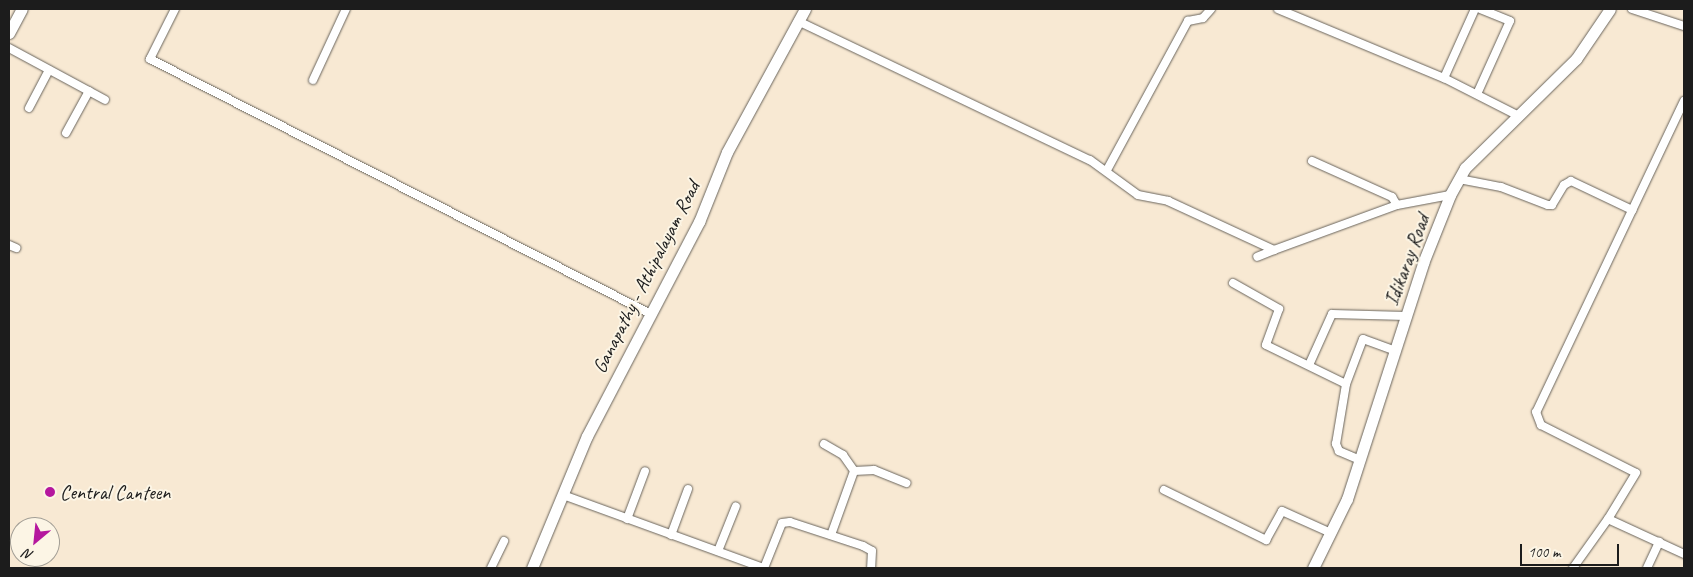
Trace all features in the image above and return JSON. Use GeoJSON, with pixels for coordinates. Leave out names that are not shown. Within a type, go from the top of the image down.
{"type":"FeatureCollection","features":[{"type":"Feature","properties":{"kind":"street"},"geometry":{"type":"LineString","coordinates":[[10,27],[22,9]]}},
{"type":"Feature","properties":{"kind":"street"},"geometry":{"type":"LineString","coordinates":[[175,9],[150,59],[651,314]]}},
{"type":"Feature","properties":{"kind":"street"},"geometry":{"type":"LineString","coordinates":[[314,80],[346,9]]}},
{"type":"Feature","properties":{"kind":"street","name":"Ganapathy - Athipalayam Road"},"geometry":{"type":"LineString","coordinates":[[532,568],[587,436],[699,222],[726,152],[805,9]]}},
{"type":"Feature","properties":{"kind":"street"},"geometry":{"type":"LineString","coordinates":[[1107,170],[1188,21],[1203,18],[1211,9]]}},
{"type":"Feature","properties":{"kind":"street"},"geometry":{"type":"LineString","coordinates":[[1278,9],[1444,78],[1517,115]]}},
{"type":"Feature","properties":{"kind":"street"},"geometry":{"type":"LineString","coordinates":[[1444,78],[1475,9]]}},
{"type":"Feature","properties":{"kind":"street"},"geometry":{"type":"LineString","coordinates":[[1477,94],[1510,21],[1480,9]]}},
{"type":"Feature","properties":{"kind":"street","name":"Idikaray Road"},"geometry":{"type":"LineString","coordinates":[[1312,568],[1331,532],[1360,460],[1396,351],[1422,263],[1450,195],[1465,168],[1517,115],[1576,60],[1610,9]]}},
{"type":"Feature","properties":{"kind":"street"},"geometry":{"type":"LineString","coordinates":[[1632,9],[1645,11],[1684,26]]}},
{"type":"Feature","properties":{"kind":"street"},"geometry":{"type":"LineString","coordinates":[[798,21],[1107,170],[1138,195],[1168,201],[1274,250]]}},
{"type":"Feature","properties":{"kind":"street"},"geometry":{"type":"LineString","coordinates":[[9,48],[106,100]]}},
{"type":"Feature","properties":{"kind":"street"},"geometry":{"type":"LineString","coordinates":[[29,108],[49,70]]}},
{"type":"Feature","properties":{"kind":"street"},"geometry":{"type":"LineString","coordinates":[[66,134],[89,91]]}},
{"type":"Feature","properties":{"kind":"street"},"geometry":{"type":"LineString","coordinates":[[1573,568],[1608,519],[1636,474],[1541,425],[1536,412],[1683,105]]}},
{"type":"Feature","properties":{"kind":"street"},"geometry":{"type":"LineString","coordinates":[[1312,161],[1392,197],[1397,205]]}},
{"type":"Feature","properties":{"kind":"street"},"geometry":{"type":"LineString","coordinates":[[1459,179],[1501,187],[1548,206],[1552,205],[1564,185],[1571,182],[1632,210]]}},
{"type":"Feature","properties":{"kind":"street"},"geometry":{"type":"LineString","coordinates":[[1257,256],[1397,205],[1450,195]]}},
{"type":"Feature","properties":{"kind":"street"},"geometry":{"type":"LineString","coordinates":[[1233,283],[1279,309],[1266,345],[1346,384]]}},
{"type":"Feature","properties":{"kind":"street"},"geometry":{"type":"LineString","coordinates":[[1308,365],[1332,314],[1406,316]]}},
{"type":"Feature","properties":{"kind":"street"},"geometry":{"type":"LineString","coordinates":[[1360,460],[1339,451],[1336,444],[1346,384],[1362,339],[1396,351]]}},
{"type":"Feature","properties":{"kind":"street"},"geometry":{"type":"LineString","coordinates":[[824,444],[844,455],[854,471]]}},
{"type":"Feature","properties":{"kind":"street"},"geometry":{"type":"LineString","coordinates":[[854,471],[874,470],[907,483]]}},
{"type":"Feature","properties":{"kind":"street"},"geometry":{"type":"LineString","coordinates":[[627,519],[645,471]]}},
{"type":"Feature","properties":{"kind":"street"},"geometry":{"type":"LineString","coordinates":[[831,535],[854,471]]}},
{"type":"Feature","properties":{"kind":"street"},"geometry":{"type":"LineString","coordinates":[[671,536],[688,489]]}},
{"type":"Feature","properties":{"kind":"street"},"geometry":{"type":"LineString","coordinates":[[1164,490],[1266,540],[1282,511],[1331,532]]}},
{"type":"Feature","properties":{"kind":"street"},"geometry":{"type":"LineString","coordinates":[[563,494],[671,536],[764,568],[782,523],[796,523],[872,551],[871,568]]}},
{"type":"Feature","properties":{"kind":"street"},"geometry":{"type":"LineString","coordinates":[[718,551],[736,506]]}},
{"type":"Feature","properties":{"kind":"street"},"geometry":{"type":"LineString","coordinates":[[1608,519],[1684,554]]}},
{"type":"Feature","properties":{"kind":"street"},"geometry":{"type":"LineString","coordinates":[[491,568],[504,541]]}},
{"type":"Feature","properties":{"kind":"street"},"geometry":{"type":"LineString","coordinates":[[1646,568],[1659,542]]}},
{"type":"Feature","properties":{"kind":"place","name":"Central Canteen"},"geometry":{"type":"Point","coordinates":[50,492]}}]}
